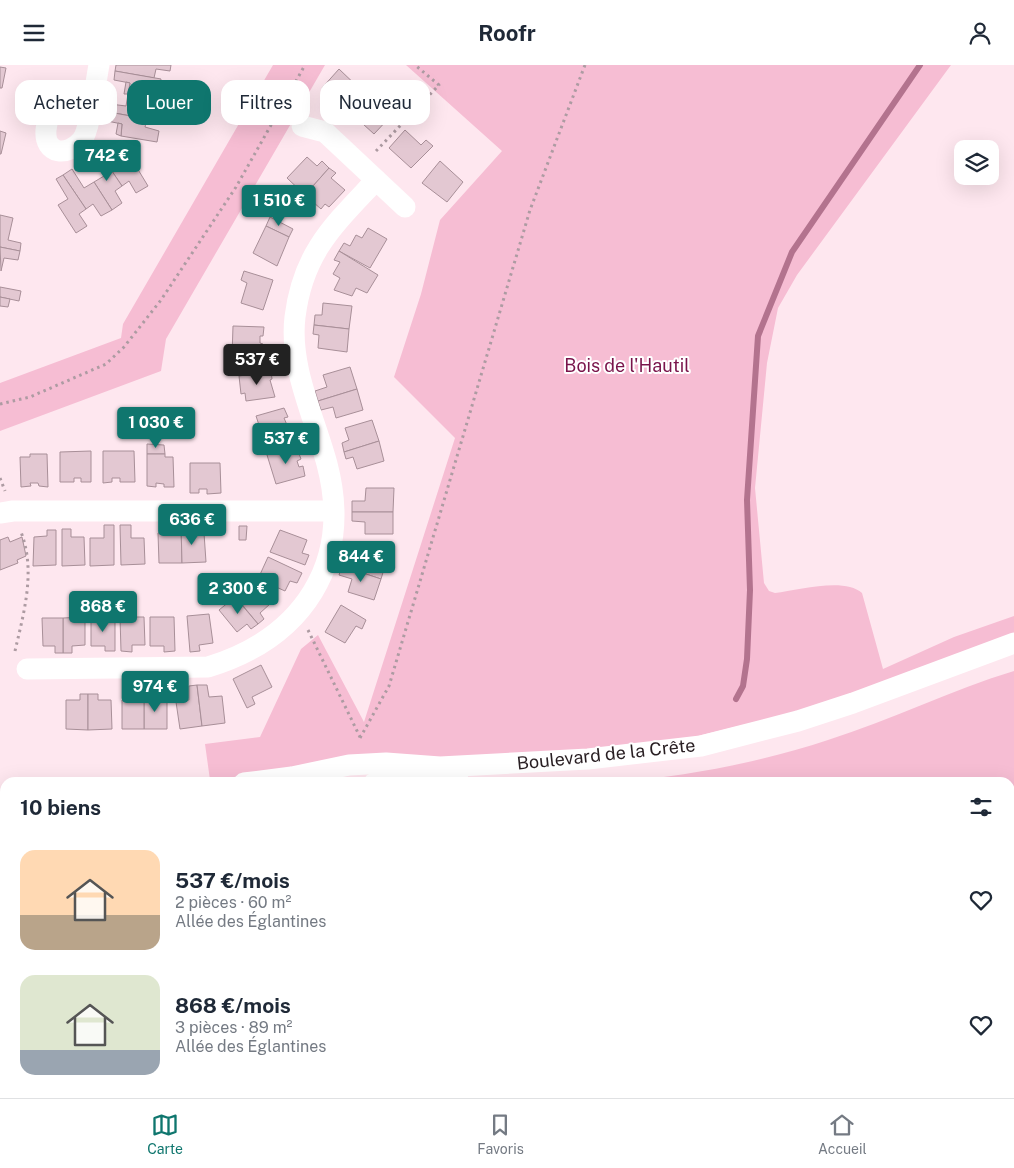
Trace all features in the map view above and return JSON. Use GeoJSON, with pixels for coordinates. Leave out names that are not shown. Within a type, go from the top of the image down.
{"type":"FeatureCollection","features":[{"type":"Feature","properties":{"kind":"street"},"geometry":{"type":"LineString","coordinates":[[96,80],[99,65]]}},
{"type":"Feature","properties":{"kind":"street"},"geometry":{"type":"LineString","coordinates":[[302,126],[325,132],[405,207]]}},
{"type":"Feature","properties":{"kind":"street"},"geometry":{"type":"LineString","coordinates":[[20,664],[208,667],[224,662],[258,646],[295,617],[312,594],[326,565],[333,531],[333,511],[331,483],[300,375],[295,318],[303,279],[316,249],[369,173]]}},
{"type":"Feature","properties":{"kind":"street"},"geometry":{"type":"LineString","coordinates":[[6,512],[333,511]]}},
{"type":"Feature","properties":{"kind":"street","name":"Boulevard de la Crête"},"geometry":{"type":"LineString","coordinates":[[292,777],[349,765],[386,763],[440,767],[588,759],[701,746],[826,712],[1014,643]]}},
{"type":"Feature","properties":{"kind":"street","name":"Boulevard de la Crête"},"geometry":{"type":"LineString","coordinates":[[508,777],[627,768],[722,754],[763,745],[831,724],[1014,655]]}},
{"type":"Feature","properties":{"kind":"path"},"geometry":{"type":"LineString","coordinates":[[0,404],[30,397],[106,364],[124,347],[161,300],[236,187],[306,65]]}},
{"type":"Feature","properties":{"kind":"path"},"geometry":{"type":"LineString","coordinates":[[369,173],[439,85],[415,65]]}},
{"type":"Feature","properties":{"kind":"path"},"geometry":{"type":"LineString","coordinates":[[295,617],[310,632],[360,738],[389,686],[530,210],[585,65]]}},
{"type":"Feature","properties":{"kind":"path"},"geometry":{"type":"LineString","coordinates":[[0,478],[6,512],[24,541],[28,565],[27,602],[20,664]]}},
{"type":"Feature","properties":{"kind":"green space"},"geometry":{"type":"Polygon","coordinates":[[[273,65],[325,65],[310,91],[310,80],[264,80],[273,65]]]}},
{"type":"Feature","properties":{"kind":"green space","name":"Bois de l'Hautil"},"geometry":{"type":"Polygon","coordinates":[[[406,65],[951,65],[797,275],[778,308],[767,363],[755,488],[764,583],[769,591],[775,593],[833,585],[854,588],[862,593],[883,669],[954,637],[1014,616],[1014,636],[839,702],[660,745],[305,768],[234,777],[210,777],[205,744],[260,737],[301,649],[318,635],[364,722],[455,438],[394,377],[421,294],[440,220],[502,151],[430,86],[430,80],[423,80],[406,65]]]}},
{"type":"Feature","properties":{"kind":"green space"},"geometry":{"type":"Polygon","coordinates":[[[238,125],[290,125],[166,339],[161,371],[0,431],[0,383],[121,338],[123,324],[238,125]]]}},
{"type":"Feature","properties":{"kind":"green space"},"geometry":{"type":"Polygon","coordinates":[[[1014,671],[1014,777],[663,777],[725,767],[803,748],[851,732],[1014,671]]]}},
{"type":"Feature","properties":{"kind":"building"},"geometry":{"type":"Polygon","coordinates":[[[116,65],[171,65],[170,71],[156,69],[154,78],[115,71],[116,65]]]}},
{"type":"Feature","properties":{"kind":"building"},"geometry":{"type":"Polygon","coordinates":[[[0,67],[6,68],[2,88],[0,88],[0,67]]]}},
{"type":"Feature","properties":{"kind":"building"},"geometry":{"type":"Polygon","coordinates":[[[339,69],[351,80],[329,80],[339,69]]]}},
{"type":"Feature","properties":{"kind":"building"},"geometry":{"type":"Polygon","coordinates":[[[115,71],[161,79],[127,80],[127,82],[114,80],[115,71]]]}},
{"type":"Feature","properties":{"kind":"building"},"geometry":{"type":"Polygon","coordinates":[[[126,82],[127,94],[124,94],[126,82]]]}},
{"type":"Feature","properties":{"kind":"building"},"geometry":{"type":"Polygon","coordinates":[[[127,100],[127,115],[117,113],[117,105],[126,106],[127,100]]]}},
{"type":"Feature","properties":{"kind":"building"},"geometry":{"type":"Polygon","coordinates":[[[117,113],[127,115],[127,125],[146,125],[145,127],[159,131],[157,142],[121,136],[122,124],[117,123],[117,113]]]}},
{"type":"Feature","properties":{"kind":"building"},"geometry":{"type":"Polygon","coordinates":[[[118,123],[122,124],[121,136],[116,134],[118,123]]]}},
{"type":"Feature","properties":{"kind":"building"},"geometry":{"type":"Polygon","coordinates":[[[364,125],[382,125],[374,134],[364,125]]]}},
{"type":"Feature","properties":{"kind":"building"},"geometry":{"type":"Polygon","coordinates":[[[405,130],[421,145],[426,140],[433,146],[411,168],[389,148],[405,130]]]}},
{"type":"Feature","properties":{"kind":"building"},"geometry":{"type":"Polygon","coordinates":[[[0,131],[6,133],[1,154],[0,154],[0,131]]]}},
{"type":"Feature","properties":{"kind":"building"},"geometry":{"type":"Polygon","coordinates":[[[106,147],[119,165],[131,158],[148,186],[136,193],[129,181],[122,186],[99,152],[106,147]]]}},
{"type":"Feature","properties":{"kind":"building"},"geometry":{"type":"Polygon","coordinates":[[[99,152],[122,186],[115,191],[122,203],[112,210],[94,182],[104,176],[91,157],[99,152]]]}},
{"type":"Feature","properties":{"kind":"building"},"geometry":{"type":"Polygon","coordinates":[[[307,157],[317,166],[322,161],[329,168],[305,195],[287,178],[307,157]]]}},
{"type":"Feature","properties":{"kind":"building"},"geometry":{"type":"Polygon","coordinates":[[[440,161],[463,182],[447,202],[422,183],[440,161]]]}},
{"type":"Feature","properties":{"kind":"building"},"geometry":{"type":"Polygon","coordinates":[[[329,168],[336,173],[331,178],[345,190],[329,207],[325,204],[321,209],[305,195],[329,168]]]}},
{"type":"Feature","properties":{"kind":"building"},"geometry":{"type":"Polygon","coordinates":[[[72,169],[84,188],[94,182],[112,210],[101,216],[93,204],[86,209],[63,175],[72,169]]]}},
{"type":"Feature","properties":{"kind":"building"},"geometry":{"type":"Polygon","coordinates":[[[63,175],[86,209],[79,214],[87,226],[76,233],[58,205],[68,199],[56,179],[63,175]]]}},
{"type":"Feature","properties":{"kind":"building"},"geometry":{"type":"Polygon","coordinates":[[[0,215],[13,218],[8,240],[21,243],[20,251],[0,247],[0,215]]]}},
{"type":"Feature","properties":{"kind":"building"},"geometry":{"type":"Polygon","coordinates":[[[270,217],[293,229],[289,237],[266,226],[270,217]]]}},
{"type":"Feature","properties":{"kind":"building"},"geometry":{"type":"Polygon","coordinates":[[[266,226],[289,237],[277,266],[253,253],[266,226]]]}},
{"type":"Feature","properties":{"kind":"building"},"geometry":{"type":"Polygon","coordinates":[[[368,228],[387,239],[370,268],[339,251],[344,243],[350,246],[356,235],[362,238],[368,228]]]}},
{"type":"Feature","properties":{"kind":"building"},"geometry":{"type":"Polygon","coordinates":[[[0,247],[20,251],[18,260],[4,258],[1,271],[0,247]]]}},
{"type":"Feature","properties":{"kind":"building"},"geometry":{"type":"Polygon","coordinates":[[[339,251],[378,275],[367,293],[356,288],[352,296],[334,290],[340,278],[333,274],[340,262],[334,260],[339,251]]]}},
{"type":"Feature","properties":{"kind":"building"},"geometry":{"type":"Polygon","coordinates":[[[244,271],[273,280],[263,310],[241,303],[247,283],[241,280],[244,271]]]}},
{"type":"Feature","properties":{"kind":"building"},"geometry":{"type":"Polygon","coordinates":[[[0,287],[21,291],[19,301],[0,297],[0,287]]]}},
{"type":"Feature","properties":{"kind":"building"},"geometry":{"type":"Polygon","coordinates":[[[0,297],[10,299],[8,307],[0,306],[0,297]]]}},
{"type":"Feature","properties":{"kind":"building"},"geometry":{"type":"Polygon","coordinates":[[[323,303],[352,306],[349,329],[314,325],[315,315],[322,315],[323,303]]]}},
{"type":"Feature","properties":{"kind":"building"},"geometry":{"type":"Polygon","coordinates":[[[314,325],[349,329],[347,352],[318,348],[319,335],[313,334],[314,325]]]}},
{"type":"Feature","properties":{"kind":"building"},"geometry":{"type":"Polygon","coordinates":[[[233,326],[264,327],[263,336],[260,336],[260,343],[263,344],[263,357],[232,357],[233,326]]]}},
{"type":"Feature","properties":{"kind":"building"},"geometry":{"type":"Polygon","coordinates":[[[350,367],[357,389],[318,401],[315,391],[327,387],[323,375],[350,367]]]}},
{"type":"Feature","properties":{"kind":"building"},"geometry":{"type":"Polygon","coordinates":[[[271,371],[272,379],[270,380],[275,397],[246,401],[245,393],[241,394],[239,376],[271,371]]]}},
{"type":"Feature","properties":{"kind":"building"},"geometry":{"type":"Polygon","coordinates":[[[357,389],[363,410],[336,418],[333,407],[321,410],[318,401],[357,389]]]}},
{"type":"Feature","properties":{"kind":"building"},"geometry":{"type":"Polygon","coordinates":[[[284,408],[288,417],[284,418],[287,425],[290,425],[292,434],[261,443],[256,427],[259,425],[256,416],[284,408]]]}},
{"type":"Feature","properties":{"kind":"building"},"geometry":{"type":"Polygon","coordinates":[[[372,420],[379,441],[344,452],[342,443],[349,440],[345,428],[372,420]]]}},
{"type":"Feature","properties":{"kind":"building"},"geometry":{"type":"Polygon","coordinates":[[[379,441],[384,461],[357,469],[353,457],[346,459],[344,452],[379,441]]]}},
{"type":"Feature","properties":{"kind":"building"},"geometry":{"type":"Polygon","coordinates":[[[147,444],[164,445],[165,454],[147,454],[147,444]]]}},
{"type":"Feature","properties":{"kind":"building"},"geometry":{"type":"Polygon","coordinates":[[[296,446],[301,459],[297,461],[299,467],[303,466],[305,476],[276,484],[267,455],[296,446]]]}},
{"type":"Feature","properties":{"kind":"building"},"geometry":{"type":"Polygon","coordinates":[[[91,451],[91,482],[81,482],[81,478],[74,478],[74,482],[60,482],[60,452],[91,451]]]}},
{"type":"Feature","properties":{"kind":"building"},"geometry":{"type":"Polygon","coordinates":[[[103,451],[134,451],[135,482],[120,482],[120,478],[112,478],[112,482],[103,483],[103,451]]]}},
{"type":"Feature","properties":{"kind":"building"},"geometry":{"type":"Polygon","coordinates":[[[30,454],[47,454],[48,487],[39,486],[38,483],[30,483],[31,486],[21,487],[20,457],[30,457],[30,454]]]}},
{"type":"Feature","properties":{"kind":"building"},"geometry":{"type":"Polygon","coordinates":[[[147,454],[165,454],[165,457],[173,457],[174,487],[164,487],[164,484],[156,483],[156,487],[147,486],[147,454]]]}},
{"type":"Feature","properties":{"kind":"building"},"geometry":{"type":"Polygon","coordinates":[[[190,463],[220,463],[221,493],[207,494],[207,489],[199,489],[199,493],[190,493],[190,463]]]}},
{"type":"Feature","properties":{"kind":"building"},"geometry":{"type":"Polygon","coordinates":[[[366,488],[394,488],[393,512],[352,512],[352,501],[365,501],[366,488]]]}},
{"type":"Feature","properties":{"kind":"building"},"geometry":{"type":"Polygon","coordinates":[[[352,512],[393,512],[393,534],[365,534],[365,522],[352,521],[352,512]]]}},
{"type":"Feature","properties":{"kind":"building"},"geometry":{"type":"Polygon","coordinates":[[[104,525],[114,525],[114,565],[90,566],[90,538],[104,538],[104,525]]]}},
{"type":"Feature","properties":{"kind":"building"},"geometry":{"type":"Polygon","coordinates":[[[120,525],[131,525],[131,538],[144,538],[145,564],[121,565],[120,525]]]}},
{"type":"Feature","properties":{"kind":"building"},"geometry":{"type":"Polygon","coordinates":[[[172,525],[181,525],[182,563],[159,563],[158,533],[172,533],[172,525]]]}},
{"type":"Feature","properties":{"kind":"building"},"geometry":{"type":"Polygon","coordinates":[[[181,525],[191,525],[192,533],[204,533],[206,562],[182,563],[181,525]]]}},
{"type":"Feature","properties":{"kind":"building"},"geometry":{"type":"Polygon","coordinates":[[[239,526],[247,526],[246,540],[239,540],[239,526]]]}},
{"type":"Feature","properties":{"kind":"building"},"geometry":{"type":"Polygon","coordinates":[[[62,529],[71,529],[71,537],[84,537],[85,565],[62,566],[62,529]]]}},
{"type":"Feature","properties":{"kind":"building"},"geometry":{"type":"Polygon","coordinates":[[[47,530],[56,530],[56,565],[33,566],[34,537],[47,536],[47,530]]]}},
{"type":"Feature","properties":{"kind":"building"},"geometry":{"type":"Polygon","coordinates":[[[280,530],[307,540],[302,553],[309,555],[305,565],[270,552],[280,530]]]}},
{"type":"Feature","properties":{"kind":"building"},"geometry":{"type":"Polygon","coordinates":[[[8,537],[10,542],[22,537],[26,556],[17,560],[18,563],[0,570],[0,540],[8,537]]]}},
{"type":"Feature","properties":{"kind":"building"},"geometry":{"type":"Polygon","coordinates":[[[362,548],[388,556],[381,579],[342,566],[345,557],[358,560],[362,548]]]}},
{"type":"Feature","properties":{"kind":"building"},"geometry":{"type":"Polygon","coordinates":[[[268,557],[302,573],[297,583],[290,581],[285,591],[258,579],[268,557]]]}},
{"type":"Feature","properties":{"kind":"building"},"geometry":{"type":"Polygon","coordinates":[[[342,566],[381,579],[374,600],[348,592],[352,579],[339,575],[342,566]]]}},
{"type":"Feature","properties":{"kind":"building"},"geometry":{"type":"Polygon","coordinates":[[[251,583],[270,604],[260,613],[264,619],[258,624],[235,596],[251,583]]]}},
{"type":"Feature","properties":{"kind":"building"},"geometry":{"type":"Polygon","coordinates":[[[235,597],[258,624],[251,629],[247,624],[237,632],[219,610],[235,597]]]}},
{"type":"Feature","properties":{"kind":"building"},"geometry":{"type":"Polygon","coordinates":[[[341,605],[366,620],[362,629],[356,626],[345,643],[325,632],[341,605]]]}},
{"type":"Feature","properties":{"kind":"building"},"geometry":{"type":"Polygon","coordinates":[[[209,614],[213,643],[199,645],[200,651],[190,652],[187,616],[209,614]]]}},
{"type":"Feature","properties":{"kind":"building"},"geometry":{"type":"Polygon","coordinates":[[[85,617],[85,645],[72,646],[72,653],[63,653],[63,618],[85,617]]]}},
{"type":"Feature","properties":{"kind":"building"},"geometry":{"type":"Polygon","coordinates":[[[91,617],[115,617],[115,651],[105,651],[105,646],[91,646],[91,617]]]}},
{"type":"Feature","properties":{"kind":"building"},"geometry":{"type":"Polygon","coordinates":[[[120,617],[144,617],[145,645],[132,645],[132,652],[121,651],[120,617]]]}},
{"type":"Feature","properties":{"kind":"building"},"geometry":{"type":"Polygon","coordinates":[[[150,617],[174,617],[175,651],[164,652],[164,646],[150,646],[150,617]]]}},
{"type":"Feature","properties":{"kind":"building"},"geometry":{"type":"Polygon","coordinates":[[[42,618],[63,618],[63,653],[55,653],[55,646],[43,646],[42,618]]]}},
{"type":"Feature","properties":{"kind":"building"},"geometry":{"type":"Polygon","coordinates":[[[261,665],[272,687],[252,697],[255,704],[247,708],[233,679],[261,665]]]}},
{"type":"Feature","properties":{"kind":"building"},"geometry":{"type":"Polygon","coordinates":[[[197,685],[202,726],[180,729],[176,702],[189,700],[189,686],[197,685]]]}},
{"type":"Feature","properties":{"kind":"building"},"geometry":{"type":"Polygon","coordinates":[[[197,685],[207,685],[209,697],[222,696],[225,723],[202,726],[197,685]]]}},
{"type":"Feature","properties":{"kind":"building"},"geometry":{"type":"Polygon","coordinates":[[[154,693],[153,700],[167,701],[167,729],[144,729],[144,694],[154,693]]]}},
{"type":"Feature","properties":{"kind":"building"},"geometry":{"type":"Polygon","coordinates":[[[80,694],[88,694],[88,730],[66,729],[66,700],[80,700],[80,694]]]}},
{"type":"Feature","properties":{"kind":"building"},"geometry":{"type":"Polygon","coordinates":[[[88,694],[98,694],[98,700],[111,700],[112,729],[88,730],[88,694]]]}},
{"type":"Feature","properties":{"kind":"building"},"geometry":{"type":"Polygon","coordinates":[[[135,694],[144,694],[144,729],[122,729],[122,700],[135,700],[135,694]]]}},
{"type":"Feature","properties":{"kind":"waterway"},"geometry":{"type":"LineString","coordinates":[[736,699],[743,686],[747,659],[750,590],[747,500],[758,336],[792,252],[920,65]]}}]}
